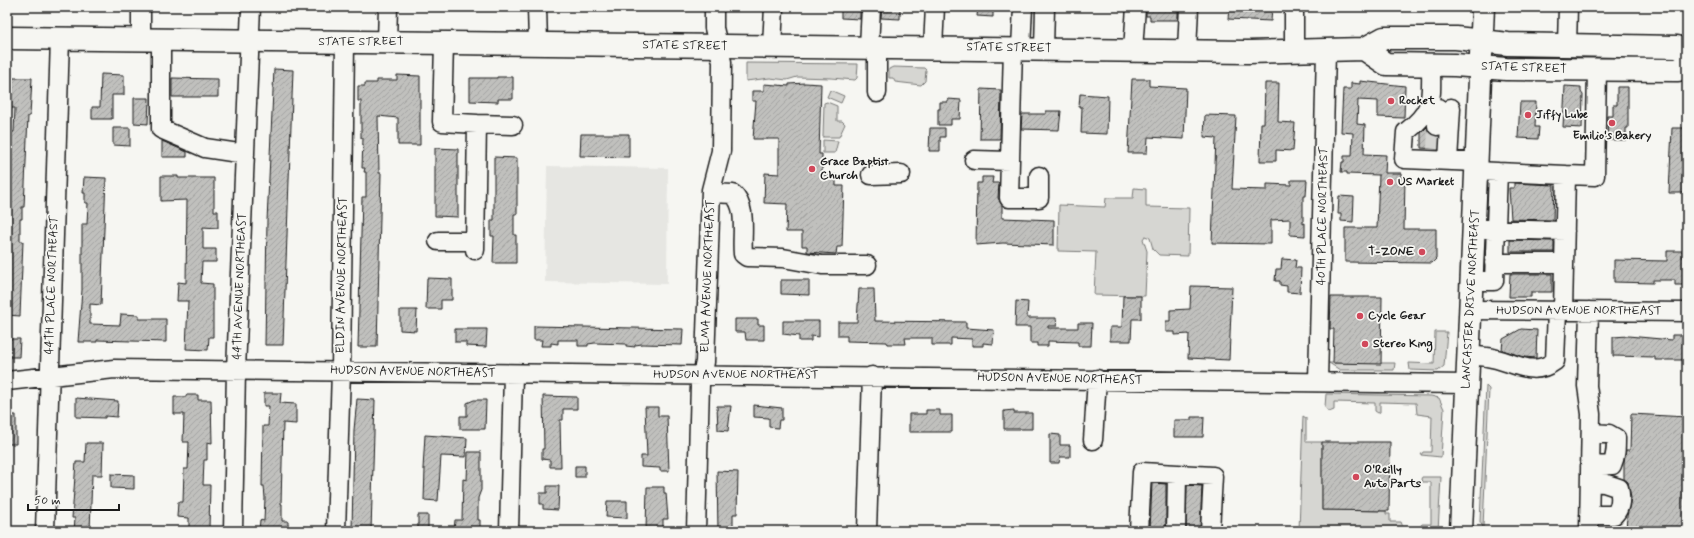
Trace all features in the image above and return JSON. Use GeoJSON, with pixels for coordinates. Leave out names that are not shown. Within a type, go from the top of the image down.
{"type":"FeatureCollection","features":[{"type":"Feature","properties":{"kind":"main road","name":"LANCASTER DRIVE NORTHEAST"},"geometry":{"type":"LineString","coordinates":[[1461,531],[1483,7]]}},
{"type":"Feature","properties":{"kind":"main road","name":"STATE STREET"},"geometry":{"type":"LineString","coordinates":[[7,38],[933,47],[1187,51],[1326,51],[1364,49],[1384,38],[1456,38],[1508,44],[1677,47],[1687,51]]}},
{"type":"Feature","properties":{"kind":"main road","name":"STATE STREET"},"geometry":{"type":"LineString","coordinates":[[1364,49],[1386,64],[1431,64],[1506,69],[1597,70],[1678,70],[1687,66]]}},
{"type":"Feature","properties":{"kind":"street"},"geometry":{"type":"LineString","coordinates":[[141,7],[151,40],[161,129],[205,148],[245,154]]}},
{"type":"Feature","properties":{"kind":"street","name":"44TH AVENUE NORTHEAST"},"geometry":{"type":"LineString","coordinates":[[233,531],[236,370],[250,41],[250,7]]}},
{"type":"Feature","properties":{"kind":"street"},"geometry":{"type":"LineString","coordinates":[[387,42],[388,7]]}},
{"type":"Feature","properties":{"kind":"street"},"geometry":{"type":"LineString","coordinates":[[537,7],[538,43]]}},
{"type":"Feature","properties":{"kind":"street","name":"ELMA AVENUE NORTHEAST"},"geometry":{"type":"LineString","coordinates":[[696,531],[700,384],[705,362],[711,193],[721,151],[722,62],[714,28],[714,7]]}},
{"type":"Feature","properties":{"kind":"street"},"geometry":{"type":"LineString","coordinates":[[772,46],[774,7]]}},
{"type":"Feature","properties":{"kind":"street"},"geometry":{"type":"LineString","coordinates":[[871,7],[877,92]]}},
{"type":"Feature","properties":{"kind":"street"},"geometry":{"type":"LineString","coordinates":[[933,47],[935,7]]}},
{"type":"Feature","properties":{"kind":"street"},"geometry":{"type":"LineString","coordinates":[[1023,7],[1017,48],[1009,198],[1039,198],[1039,176]]}},
{"type":"Feature","properties":{"kind":"street"},"geometry":{"type":"LineString","coordinates":[[1044,49],[1045,7]]}},
{"type":"Feature","properties":{"kind":"street"},"geometry":{"type":"LineString","coordinates":[[1133,50],[1136,7]]}},
{"type":"Feature","properties":{"kind":"street"},"geometry":{"type":"LineString","coordinates":[[1187,51],[1189,7]]}},
{"type":"Feature","properties":{"kind":"street"},"geometry":{"type":"LineString","coordinates":[[1294,7],[1294,51]]}},
{"type":"Feature","properties":{"kind":"street"},"geometry":{"type":"LineString","coordinates":[[1567,45],[1568,7]]}},
{"type":"Feature","properties":{"kind":"street","name":"44TH PLACE NORTHEAST"},"geometry":{"type":"LineString","coordinates":[[45,531],[60,38]]}},
{"type":"Feature","properties":{"kind":"street","name":"ELDIN AVENUE NORTHEAST"},"geometry":{"type":"LineString","coordinates":[[336,531],[341,371],[345,42]]}},
{"type":"Feature","properties":{"kind":"street"},"geometry":{"type":"LineString","coordinates":[[444,43],[442,122],[513,125]]}},
{"type":"Feature","properties":{"kind":"street","name":"40TH PLACE NORTHEAST"},"geometry":{"type":"LineString","coordinates":[[1318,381],[1326,51]]}},
{"type":"Feature","properties":{"kind":"street"},"geometry":{"type":"LineString","coordinates":[[1431,64],[1440,108],[1439,157]]}},
{"type":"Feature","properties":{"kind":"street"},"geometry":{"type":"LineString","coordinates":[[1479,109],[1440,108],[1421,120],[1406,132],[1404,159],[1439,157],[1498,172],[1594,176],[1597,70]]}},
{"type":"Feature","properties":{"kind":"street"},"geometry":{"type":"LineString","coordinates":[[1437,126],[1440,108]]}},
{"type":"Feature","properties":{"kind":"street"},"geometry":{"type":"LineString","coordinates":[[438,241],[475,246],[477,124]]}},
{"type":"Feature","properties":{"kind":"street"},"geometry":{"type":"LineString","coordinates":[[974,160],[1010,161]]}},
{"type":"Feature","properties":{"kind":"street"},"geometry":{"type":"LineString","coordinates":[[1472,281],[1494,281],[1498,172]]}},
{"type":"Feature","properties":{"kind":"street"},"geometry":{"type":"LineString","coordinates":[[870,174],[901,174]]}},
{"type":"Feature","properties":{"kind":"street"},"geometry":{"type":"LineString","coordinates":[[1469,356],[1488,357],[1521,368],[1546,368],[1555,361],[1564,263],[1566,175]]}},
{"type":"Feature","properties":{"kind":"street"},"geometry":{"type":"LineString","coordinates":[[711,193],[733,194],[738,199],[741,207],[743,254],[747,257],[784,258],[822,265],[867,265]]}},
{"type":"Feature","properties":{"kind":"street"},"geometry":{"type":"LineString","coordinates":[[1474,228],[1496,230],[1565,231]]}},
{"type":"Feature","properties":{"kind":"street"},"geometry":{"type":"LineString","coordinates":[[1473,255],[1495,259],[1564,263]]}},
{"type":"Feature","properties":{"kind":"street","name":"HUDSON AVENUE NORTHEAST"},"geometry":{"type":"LineString","coordinates":[[1470,310],[1687,312]]}},
{"type":"Feature","properties":{"kind":"street"},"geometry":{"type":"LineString","coordinates":[[1589,311],[1587,386],[1591,414],[1589,523],[1614,515],[1618,510],[1620,495],[1619,488],[1614,484],[1590,474]]}},
{"type":"Feature","properties":{"kind":"street","name":"HUDSON AVENUE NORTHEAST"},"geometry":{"type":"LineString","coordinates":[[7,381],[49,375],[114,369],[513,374],[702,374],[1467,384]]}},
{"type":"Feature","properties":{"kind":"street"},"geometry":{"type":"LineString","coordinates":[[509,531],[513,374]]}},
{"type":"Feature","properties":{"kind":"street"},"geometry":{"type":"LineString","coordinates":[[867,531],[872,376]]}},
{"type":"Feature","properties":{"kind":"street"},"geometry":{"type":"LineString","coordinates":[[1093,440],[1097,379]]}},
{"type":"Feature","properties":{"kind":"street"},"geometry":{"type":"LineString","coordinates":[[1590,474],[1612,465],[1615,458],[1616,449],[1616,438],[1609,434],[1591,433]]}},
{"type":"Feature","properties":{"kind":"street"},"geometry":{"type":"LineString","coordinates":[[1139,531],[1142,472],[1213,476],[1210,531]]}},
{"type":"Feature","properties":{"kind":"street"},"geometry":{"type":"LineString","coordinates":[[1176,531],[1177,474]]}},
{"type":"Feature","properties":{"kind":"shaded area"},"geometry":{"type":"Polygon","coordinates":[[[746,63],[858,64],[857,78],[855,80],[797,77],[787,80],[770,78],[746,81],[746,63]]]}},
{"type":"Feature","properties":{"kind":"shaded area"},"geometry":{"type":"Polygon","coordinates":[[[893,67],[924,68],[926,70],[925,81],[921,85],[895,82],[893,78],[889,78],[889,69],[893,67]]]}},
{"type":"Feature","properties":{"kind":"shaded area"},"geometry":{"type":"Polygon","coordinates":[[[830,90],[844,96],[841,103],[827,97],[830,90]]]}},
{"type":"Feature","properties":{"kind":"shaded area"},"geometry":{"type":"Polygon","coordinates":[[[827,102],[837,106],[837,121],[842,121],[845,124],[839,137],[823,137],[824,103],[827,102]]]}},
{"type":"Feature","properties":{"kind":"shaded area"},"geometry":{"type":"Polygon","coordinates":[[[823,140],[838,141],[835,153],[823,153],[823,140]]]}},
{"type":"Feature","properties":{"kind":"shaded area"},"geometry":{"type":"Polygon","coordinates":[[[547,166],[668,168],[667,284],[545,282],[547,166]]]}},
{"type":"Feature","properties":{"kind":"shaded area"},"geometry":{"type":"Polygon","coordinates":[[[1134,188],[1146,189],[1146,207],[1189,208],[1188,256],[1159,255],[1153,249],[1150,238],[1145,236],[1143,239],[1147,251],[1145,296],[1094,295],[1096,252],[1058,251],[1059,205],[1105,207],[1106,198],[1133,198],[1134,188]]]}},
{"type":"Feature","properties":{"kind":"shaded area"},"geometry":{"type":"Polygon","coordinates":[[[1435,332],[1447,332],[1444,366],[1438,371],[1410,370],[1409,363],[1434,364],[1435,332]]]}},
{"type":"Feature","properties":{"kind":"shaded area"},"geometry":{"type":"Polygon","coordinates":[[[1329,363],[1395,363],[1394,370],[1340,370],[1329,363]]]}},
{"type":"Feature","properties":{"kind":"shaded area"},"geometry":{"type":"Polygon","coordinates":[[[1486,386],[1489,389],[1483,527],[1480,522],[1486,386]]]}},
{"type":"Feature","properties":{"kind":"shaded area"},"geometry":{"type":"Polygon","coordinates":[[[1326,394],[1431,396],[1439,398],[1444,409],[1441,457],[1421,455],[1423,452],[1431,452],[1432,416],[1417,414],[1416,403],[1380,402],[1380,412],[1378,413],[1375,411],[1375,403],[1334,402],[1334,410],[1329,412],[1325,407],[1326,394]]]}},
{"type":"Feature","properties":{"kind":"shaded area"},"geometry":{"type":"Polygon","coordinates":[[[1303,416],[1306,418],[1306,442],[1322,442],[1322,510],[1386,511],[1386,514],[1390,514],[1390,522],[1401,522],[1403,527],[1420,527],[1422,524],[1431,524],[1431,482],[1422,482],[1421,479],[1422,477],[1441,477],[1438,531],[1299,531],[1303,416]]]}},
{"type":"Feature","properties":{"kind":"building"},"geometry":{"type":"Polygon","coordinates":[[[841,7],[860,7],[860,19],[841,18],[841,7]]]}},
{"type":"Feature","properties":{"kind":"building"},"geometry":{"type":"Polygon","coordinates":[[[882,7],[900,7],[900,19],[881,18],[882,7]]]}},
{"type":"Feature","properties":{"kind":"building"},"geometry":{"type":"Polygon","coordinates":[[[978,7],[993,7],[993,17],[977,16],[978,7]]]}},
{"type":"Feature","properties":{"kind":"building"},"geometry":{"type":"Polygon","coordinates":[[[1146,7],[1178,7],[1178,20],[1150,20],[1150,16],[1146,16],[1146,7]]]}},
{"type":"Feature","properties":{"kind":"building"},"geometry":{"type":"Polygon","coordinates":[[[1229,7],[1272,7],[1271,21],[1228,19],[1229,7]]]}},
{"type":"Feature","properties":{"kind":"building"},"geometry":{"type":"Polygon","coordinates":[[[274,69],[293,70],[283,345],[265,345],[267,221],[274,69]]]}},
{"type":"Feature","properties":{"kind":"building"},"geometry":{"type":"Polygon","coordinates":[[[101,74],[124,75],[124,95],[112,95],[112,119],[92,119],[92,107],[100,107],[101,74]]]}},
{"type":"Feature","properties":{"kind":"building"},"geometry":{"type":"Polygon","coordinates":[[[397,75],[420,76],[420,145],[398,145],[398,118],[378,116],[379,173],[381,173],[377,347],[358,347],[362,197],[366,197],[366,172],[364,172],[365,168],[362,168],[363,138],[361,138],[361,101],[358,101],[358,86],[365,86],[365,83],[377,83],[377,80],[397,80],[397,75]]]}},
{"type":"Feature","properties":{"kind":"building"},"geometry":{"type":"Polygon","coordinates":[[[513,77],[513,99],[498,99],[498,102],[470,101],[470,78],[513,77]]]}},
{"type":"Feature","properties":{"kind":"building"},"geometry":{"type":"Polygon","coordinates":[[[9,78],[32,78],[30,116],[28,116],[24,207],[22,207],[22,219],[20,219],[20,241],[23,241],[20,316],[7,315],[7,132],[14,132],[15,108],[8,108],[9,78]]]}},
{"type":"Feature","properties":{"kind":"building"},"geometry":{"type":"Polygon","coordinates":[[[172,78],[218,79],[218,97],[172,97],[172,78]]]}},
{"type":"Feature","properties":{"kind":"building"},"geometry":{"type":"Polygon","coordinates":[[[1132,79],[1149,79],[1149,86],[1186,88],[1184,139],[1148,137],[1147,153],[1128,153],[1132,79]]]}},
{"type":"Feature","properties":{"kind":"building"},"geometry":{"type":"Polygon","coordinates":[[[1360,81],[1405,86],[1404,118],[1378,117],[1378,101],[1358,100],[1357,124],[1365,125],[1364,154],[1386,155],[1385,173],[1401,173],[1401,177],[1405,178],[1404,229],[1436,229],[1436,259],[1432,263],[1345,262],[1345,228],[1377,228],[1379,175],[1347,174],[1347,172],[1341,172],[1344,156],[1352,156],[1353,133],[1341,132],[1343,89],[1351,89],[1351,83],[1360,84],[1360,81]]]}},
{"type":"Feature","properties":{"kind":"building"},"geometry":{"type":"Polygon","coordinates":[[[1265,83],[1279,83],[1278,122],[1295,123],[1293,151],[1276,150],[1276,161],[1260,161],[1261,123],[1264,123],[1265,83]]]}},
{"type":"Feature","properties":{"kind":"building","name":"Grace Baptist Church"},"geometry":{"type":"Polygon","coordinates":[[[764,84],[789,86],[789,84],[821,84],[819,154],[822,154],[822,175],[836,175],[836,186],[844,186],[842,247],[837,247],[836,254],[807,252],[807,246],[802,246],[802,232],[786,232],[787,204],[764,203],[765,173],[779,174],[779,139],[753,139],[756,101],[752,101],[752,91],[764,91],[764,84]]]}},
{"type":"Feature","properties":{"kind":"building"},"geometry":{"type":"Polygon","coordinates":[[[1565,86],[1581,87],[1581,92],[1583,95],[1582,128],[1563,127],[1565,86]]]}},
{"type":"Feature","properties":{"kind":"building"},"geometry":{"type":"Polygon","coordinates":[[[1617,87],[1628,87],[1628,128],[1626,128],[1626,140],[1608,140],[1607,116],[1613,116],[1613,105],[1617,105],[1617,87]]]}},
{"type":"Feature","properties":{"kind":"building"},"geometry":{"type":"Polygon","coordinates":[[[981,89],[1001,90],[1000,139],[980,139],[981,89]]]}},
{"type":"Feature","properties":{"kind":"building"},"geometry":{"type":"Polygon","coordinates":[[[1080,94],[1108,96],[1107,134],[1081,133],[1082,107],[1079,107],[1080,94]]]}},
{"type":"Feature","properties":{"kind":"building"},"geometry":{"type":"Polygon","coordinates":[[[134,98],[149,98],[148,124],[134,123],[134,98]]]}},
{"type":"Feature","properties":{"kind":"building"},"geometry":{"type":"Polygon","coordinates":[[[948,99],[961,100],[960,119],[951,119],[951,125],[938,125],[938,109],[940,109],[940,102],[948,102],[948,99]]]}},
{"type":"Feature","properties":{"kind":"building","name":"Jiffy Lube"},"geometry":{"type":"Polygon","coordinates":[[[1520,102],[1536,102],[1535,127],[1539,127],[1538,139],[1518,138],[1520,102]]]}},
{"type":"Feature","properties":{"kind":"building"},"geometry":{"type":"Polygon","coordinates":[[[1046,111],[1061,111],[1059,130],[1021,129],[1022,114],[1046,114],[1046,111]]]}},
{"type":"Feature","properties":{"kind":"building"},"geometry":{"type":"Polygon","coordinates":[[[1205,115],[1236,116],[1232,189],[1267,190],[1267,184],[1291,185],[1291,180],[1307,180],[1306,196],[1303,196],[1303,224],[1305,223],[1305,236],[1290,235],[1290,219],[1271,220],[1271,244],[1212,243],[1216,138],[1204,137],[1205,115]]]}},
{"type":"Feature","properties":{"kind":"building"},"geometry":{"type":"Polygon","coordinates":[[[1427,127],[1431,135],[1439,136],[1438,149],[1421,148],[1421,133],[1427,127]]]}},
{"type":"Feature","properties":{"kind":"building"},"geometry":{"type":"Polygon","coordinates":[[[113,128],[130,128],[130,146],[113,145],[113,128]]]}},
{"type":"Feature","properties":{"kind":"building"},"geometry":{"type":"Polygon","coordinates":[[[930,128],[945,128],[945,137],[940,137],[940,151],[929,151],[930,128]]]}},
{"type":"Feature","properties":{"kind":"building"},"geometry":{"type":"Polygon","coordinates":[[[1672,128],[1687,128],[1687,193],[1669,193],[1672,128]]]}},
{"type":"Feature","properties":{"kind":"building"},"geometry":{"type":"Polygon","coordinates":[[[581,134],[629,134],[629,157],[580,156],[581,134]]]}},
{"type":"Feature","properties":{"kind":"building"},"geometry":{"type":"Polygon","coordinates":[[[162,141],[187,152],[187,157],[162,157],[162,141]]]}},
{"type":"Feature","properties":{"kind":"building"},"geometry":{"type":"Polygon","coordinates":[[[435,148],[458,149],[458,217],[435,216],[435,148]]]}},
{"type":"Feature","properties":{"kind":"building"},"geometry":{"type":"Polygon","coordinates":[[[494,157],[517,158],[517,214],[514,214],[516,263],[493,263],[494,236],[491,236],[491,220],[494,220],[494,157]]]}},
{"type":"Feature","properties":{"kind":"building"},"geometry":{"type":"Polygon","coordinates":[[[161,176],[178,176],[178,178],[214,178],[214,211],[218,211],[218,228],[203,227],[203,249],[216,249],[216,262],[202,262],[201,283],[213,284],[213,337],[209,337],[208,350],[186,349],[188,301],[177,301],[178,282],[186,283],[187,200],[161,201],[161,176]]]}},
{"type":"Feature","properties":{"kind":"building"},"geometry":{"type":"Polygon","coordinates":[[[84,177],[106,178],[101,305],[90,304],[90,324],[120,325],[121,314],[139,315],[139,319],[166,319],[166,342],[97,340],[97,342],[78,342],[82,290],[82,224],[87,224],[88,203],[85,203],[85,193],[83,193],[84,177]]]}},
{"type":"Feature","properties":{"kind":"building"},"geometry":{"type":"Polygon","coordinates":[[[982,177],[993,177],[992,183],[999,183],[998,198],[1002,205],[1002,218],[1054,220],[1054,245],[1003,243],[976,245],[977,183],[982,183],[982,177]]]}},
{"type":"Feature","properties":{"kind":"building"},"geometry":{"type":"Polygon","coordinates":[[[1514,183],[1554,185],[1553,220],[1511,219],[1509,188],[1514,188],[1514,183]]]}},
{"type":"Feature","properties":{"kind":"building"},"geometry":{"type":"Polygon","coordinates":[[[1339,196],[1354,197],[1353,222],[1341,221],[1341,214],[1338,214],[1339,196]]]}},
{"type":"Feature","properties":{"kind":"building"},"geometry":{"type":"Polygon","coordinates":[[[1510,240],[1554,241],[1554,252],[1510,252],[1510,240]]]}},
{"type":"Feature","properties":{"kind":"building"},"geometry":{"type":"Polygon","coordinates":[[[1667,251],[1683,251],[1683,258],[1687,258],[1687,285],[1675,285],[1675,280],[1653,280],[1653,283],[1614,282],[1614,260],[1667,261],[1667,251]]]}},
{"type":"Feature","properties":{"kind":"building"},"geometry":{"type":"Polygon","coordinates":[[[1282,259],[1296,260],[1295,268],[1301,268],[1300,293],[1287,292],[1287,286],[1280,285],[1280,281],[1275,281],[1276,269],[1281,269],[1282,259]]]}},
{"type":"Feature","properties":{"kind":"building"},"geometry":{"type":"Polygon","coordinates":[[[1510,274],[1552,274],[1552,292],[1531,292],[1531,297],[1509,297],[1510,274]]]}},
{"type":"Feature","properties":{"kind":"building"},"geometry":{"type":"Polygon","coordinates":[[[427,278],[452,279],[452,300],[441,300],[441,309],[426,309],[427,278]]]}},
{"type":"Feature","properties":{"kind":"building"},"geometry":{"type":"Polygon","coordinates":[[[781,280],[809,280],[809,295],[781,294],[781,280]]]}},
{"type":"Feature","properties":{"kind":"building"},"geometry":{"type":"Polygon","coordinates":[[[1191,286],[1232,287],[1229,360],[1188,358],[1189,334],[1175,335],[1175,332],[1166,332],[1166,321],[1170,321],[1170,310],[1190,309],[1191,286]]]}},
{"type":"Feature","properties":{"kind":"building"},"geometry":{"type":"Polygon","coordinates":[[[859,289],[874,289],[875,321],[966,322],[966,328],[994,330],[993,344],[983,343],[983,346],[972,346],[972,339],[951,338],[951,345],[932,345],[932,338],[905,338],[906,344],[847,341],[847,336],[838,336],[838,322],[857,322],[859,289]]]}},
{"type":"Feature","properties":{"kind":"building"},"geometry":{"type":"Polygon","coordinates":[[[1123,296],[1141,296],[1141,319],[1132,319],[1131,341],[1110,341],[1110,327],[1122,327],[1123,296]]]}},
{"type":"Feature","properties":{"kind":"building"},"geometry":{"type":"Polygon","coordinates":[[[1331,297],[1382,297],[1381,364],[1333,363],[1334,329],[1330,329],[1331,297]]]}},
{"type":"Feature","properties":{"kind":"building"},"geometry":{"type":"Polygon","coordinates":[[[1016,301],[1028,302],[1027,318],[1056,318],[1057,326],[1048,326],[1048,328],[1078,328],[1078,323],[1092,323],[1091,346],[1078,346],[1078,342],[1048,341],[1048,346],[1037,346],[1037,343],[1030,343],[1030,327],[1015,327],[1016,301]]]}},
{"type":"Feature","properties":{"kind":"building"},"geometry":{"type":"Polygon","coordinates":[[[400,310],[417,310],[416,331],[400,330],[400,310]]]}},
{"type":"Feature","properties":{"kind":"building"},"geometry":{"type":"Polygon","coordinates":[[[735,319],[758,319],[758,325],[764,325],[764,340],[746,340],[745,332],[735,332],[735,319]]]}},
{"type":"Feature","properties":{"kind":"building"},"geometry":{"type":"Polygon","coordinates":[[[783,321],[819,321],[819,337],[811,336],[811,341],[799,341],[799,336],[783,334],[783,321]]]}},
{"type":"Feature","properties":{"kind":"building"},"geometry":{"type":"Polygon","coordinates":[[[534,326],[683,329],[682,345],[642,344],[635,345],[635,347],[626,346],[626,344],[595,343],[588,344],[588,346],[578,346],[578,340],[558,340],[558,344],[551,343],[551,346],[541,346],[542,340],[534,340],[534,326]]]}},
{"type":"Feature","properties":{"kind":"building"},"geometry":{"type":"Polygon","coordinates":[[[455,329],[487,329],[486,347],[466,346],[466,342],[455,342],[455,329]]]}},
{"type":"Feature","properties":{"kind":"building"},"geometry":{"type":"Polygon","coordinates":[[[1521,329],[1537,330],[1536,358],[1524,357],[1502,350],[1503,339],[1521,329]]]}},
{"type":"Feature","properties":{"kind":"building"},"geometry":{"type":"Polygon","coordinates":[[[1672,335],[1687,335],[1687,360],[1655,360],[1655,357],[1613,356],[1613,337],[1628,336],[1672,340],[1672,335]]]}},
{"type":"Feature","properties":{"kind":"building"},"geometry":{"type":"Polygon","coordinates":[[[7,339],[20,339],[19,357],[7,357],[7,339]]]}},
{"type":"Feature","properties":{"kind":"building"},"geometry":{"type":"Polygon","coordinates":[[[264,393],[281,393],[280,403],[296,404],[296,424],[283,423],[281,504],[282,521],[288,521],[288,531],[259,531],[260,520],[264,521],[265,498],[264,486],[262,486],[263,426],[268,426],[269,406],[264,406],[264,393]]]}},
{"type":"Feature","properties":{"kind":"building"},"geometry":{"type":"Polygon","coordinates":[[[186,395],[198,395],[198,400],[211,400],[212,443],[207,442],[207,460],[204,460],[203,485],[210,485],[209,529],[189,529],[189,518],[177,517],[178,502],[183,502],[184,469],[188,469],[189,442],[183,442],[184,414],[174,414],[174,397],[186,397],[186,395]]]}},
{"type":"Feature","properties":{"kind":"building"},"geometry":{"type":"Polygon","coordinates":[[[543,396],[577,397],[577,409],[563,409],[563,420],[560,420],[561,467],[550,467],[550,460],[542,459],[542,449],[544,449],[543,396]]]}},
{"type":"Feature","properties":{"kind":"building"},"geometry":{"type":"Polygon","coordinates":[[[76,398],[118,401],[117,417],[76,417],[76,398]]]}},
{"type":"Feature","properties":{"kind":"building"},"geometry":{"type":"Polygon","coordinates":[[[357,399],[375,400],[371,531],[352,531],[354,430],[357,399]]]}},
{"type":"Feature","properties":{"kind":"building"},"geometry":{"type":"Polygon","coordinates":[[[474,400],[486,400],[485,429],[460,429],[460,416],[467,416],[467,403],[474,400]]]}},
{"type":"Feature","properties":{"kind":"building"},"geometry":{"type":"Polygon","coordinates":[[[754,405],[782,408],[782,420],[779,420],[778,428],[769,427],[769,418],[754,417],[754,405]]]}},
{"type":"Feature","properties":{"kind":"building"},"geometry":{"type":"Polygon","coordinates":[[[717,406],[731,406],[728,431],[718,430],[717,406]]]}},
{"type":"Feature","properties":{"kind":"building"},"geometry":{"type":"Polygon","coordinates":[[[645,407],[658,407],[658,416],[667,416],[669,471],[660,471],[660,468],[641,467],[641,456],[647,456],[645,407]]]}},
{"type":"Feature","properties":{"kind":"building"},"geometry":{"type":"Polygon","coordinates":[[[926,410],[940,410],[940,415],[952,415],[952,432],[909,432],[909,414],[926,414],[926,410]]]}},
{"type":"Feature","properties":{"kind":"building"},"geometry":{"type":"Polygon","coordinates":[[[1014,410],[1014,413],[1032,413],[1032,429],[1004,429],[1004,411],[1014,410]]]}},
{"type":"Feature","properties":{"kind":"building"},"geometry":{"type":"Polygon","coordinates":[[[1631,414],[1687,417],[1687,531],[1626,531],[1627,516],[1631,498],[1628,482],[1624,479],[1624,461],[1626,450],[1630,450],[1631,414]]]}},
{"type":"Feature","properties":{"kind":"building"},"geometry":{"type":"Polygon","coordinates":[[[7,415],[16,415],[16,444],[7,444],[7,415]]]}},
{"type":"Feature","properties":{"kind":"building"},"geometry":{"type":"Polygon","coordinates":[[[1191,417],[1204,417],[1203,437],[1174,437],[1174,420],[1191,420],[1191,417]]]}},
{"type":"Feature","properties":{"kind":"building"},"geometry":{"type":"Polygon","coordinates":[[[1050,434],[1060,435],[1060,445],[1070,445],[1070,457],[1060,457],[1059,463],[1050,463],[1050,434]]]}},
{"type":"Feature","properties":{"kind":"building"},"geometry":{"type":"Polygon","coordinates":[[[425,435],[467,438],[466,457],[441,456],[438,501],[424,500],[425,469],[423,469],[425,435]]]}},
{"type":"Feature","properties":{"kind":"building","name":"O'Reilly Auto Parts"},"geometry":{"type":"Polygon","coordinates":[[[1322,442],[1390,442],[1389,511],[1322,510],[1322,442]]]}},
{"type":"Feature","properties":{"kind":"building"},"geometry":{"type":"Polygon","coordinates":[[[86,443],[103,443],[102,475],[92,475],[90,531],[74,531],[75,518],[72,518],[76,462],[85,462],[86,443]]]}},
{"type":"Feature","properties":{"kind":"building"},"geometry":{"type":"Polygon","coordinates":[[[468,452],[481,452],[481,490],[478,498],[478,520],[480,520],[480,531],[454,531],[455,520],[462,520],[463,479],[467,480],[468,452]]]}},
{"type":"Feature","properties":{"kind":"building"},"geometry":{"type":"Polygon","coordinates":[[[575,466],[585,466],[585,477],[575,477],[575,466]]]}},
{"type":"Feature","properties":{"kind":"building"},"geometry":{"type":"Polygon","coordinates":[[[717,471],[738,472],[737,514],[733,514],[733,531],[718,531],[717,471]]]}},
{"type":"Feature","properties":{"kind":"building"},"geometry":{"type":"Polygon","coordinates":[[[111,474],[134,475],[134,489],[111,488],[111,474]]]}},
{"type":"Feature","properties":{"kind":"building"},"geometry":{"type":"Polygon","coordinates":[[[1152,483],[1166,484],[1166,531],[1150,531],[1152,483]]]}},
{"type":"Feature","properties":{"kind":"building"},"geometry":{"type":"Polygon","coordinates":[[[1187,485],[1202,486],[1200,531],[1186,531],[1187,485]]]}},
{"type":"Feature","properties":{"kind":"building"},"geometry":{"type":"Polygon","coordinates":[[[547,486],[559,486],[558,510],[543,509],[543,504],[540,504],[540,493],[547,493],[547,486]]]}},
{"type":"Feature","properties":{"kind":"building"},"geometry":{"type":"Polygon","coordinates":[[[647,487],[664,487],[664,493],[666,493],[668,519],[663,519],[663,531],[646,531],[647,487]]]}},
{"type":"Feature","properties":{"kind":"building"},"geometry":{"type":"Polygon","coordinates":[[[607,501],[627,501],[627,518],[606,517],[607,501]]]}},
{"type":"Feature","properties":{"kind":"building"},"geometry":{"type":"Polygon","coordinates":[[[418,515],[428,515],[428,530],[418,530],[418,515]]]}},
{"type":"Feature","properties":{"kind":"tunnel"},"geometry":{"type":"LineString","coordinates":[[1436,149],[1437,126]]}},
{"type":"Feature","properties":{"kind":"place","name":"Rocket"},"geometry":{"type":"Point","coordinates":[1391,101]}},
{"type":"Feature","properties":{"kind":"place","name":"Jiffy Lube"},"geometry":{"type":"Point","coordinates":[1528,115]}},
{"type":"Feature","properties":{"kind":"place","name":"Emilio's Bakery"},"geometry":{"type":"Point","coordinates":[1612,123]}},
{"type":"Feature","properties":{"kind":"place","name":"Grace Baptist Church"},"geometry":{"type":"Point","coordinates":[812,169]}},
{"type":"Feature","properties":{"kind":"place","name":"US Market"},"geometry":{"type":"Point","coordinates":[1390,182]}},
{"type":"Feature","properties":{"kind":"place","name":"T-ZONE"},"geometry":{"type":"Point","coordinates":[1422,252]}},
{"type":"Feature","properties":{"kind":"place","name":"Cycle Gear"},"geometry":{"type":"Point","coordinates":[1360,316]}},
{"type":"Feature","properties":{"kind":"place","name":"Stereo King"},"geometry":{"type":"Point","coordinates":[1365,344]}},
{"type":"Feature","properties":{"kind":"place","name":"O'Reilly Auto Parts"},"geometry":{"type":"Point","coordinates":[1356,477]}}]}
